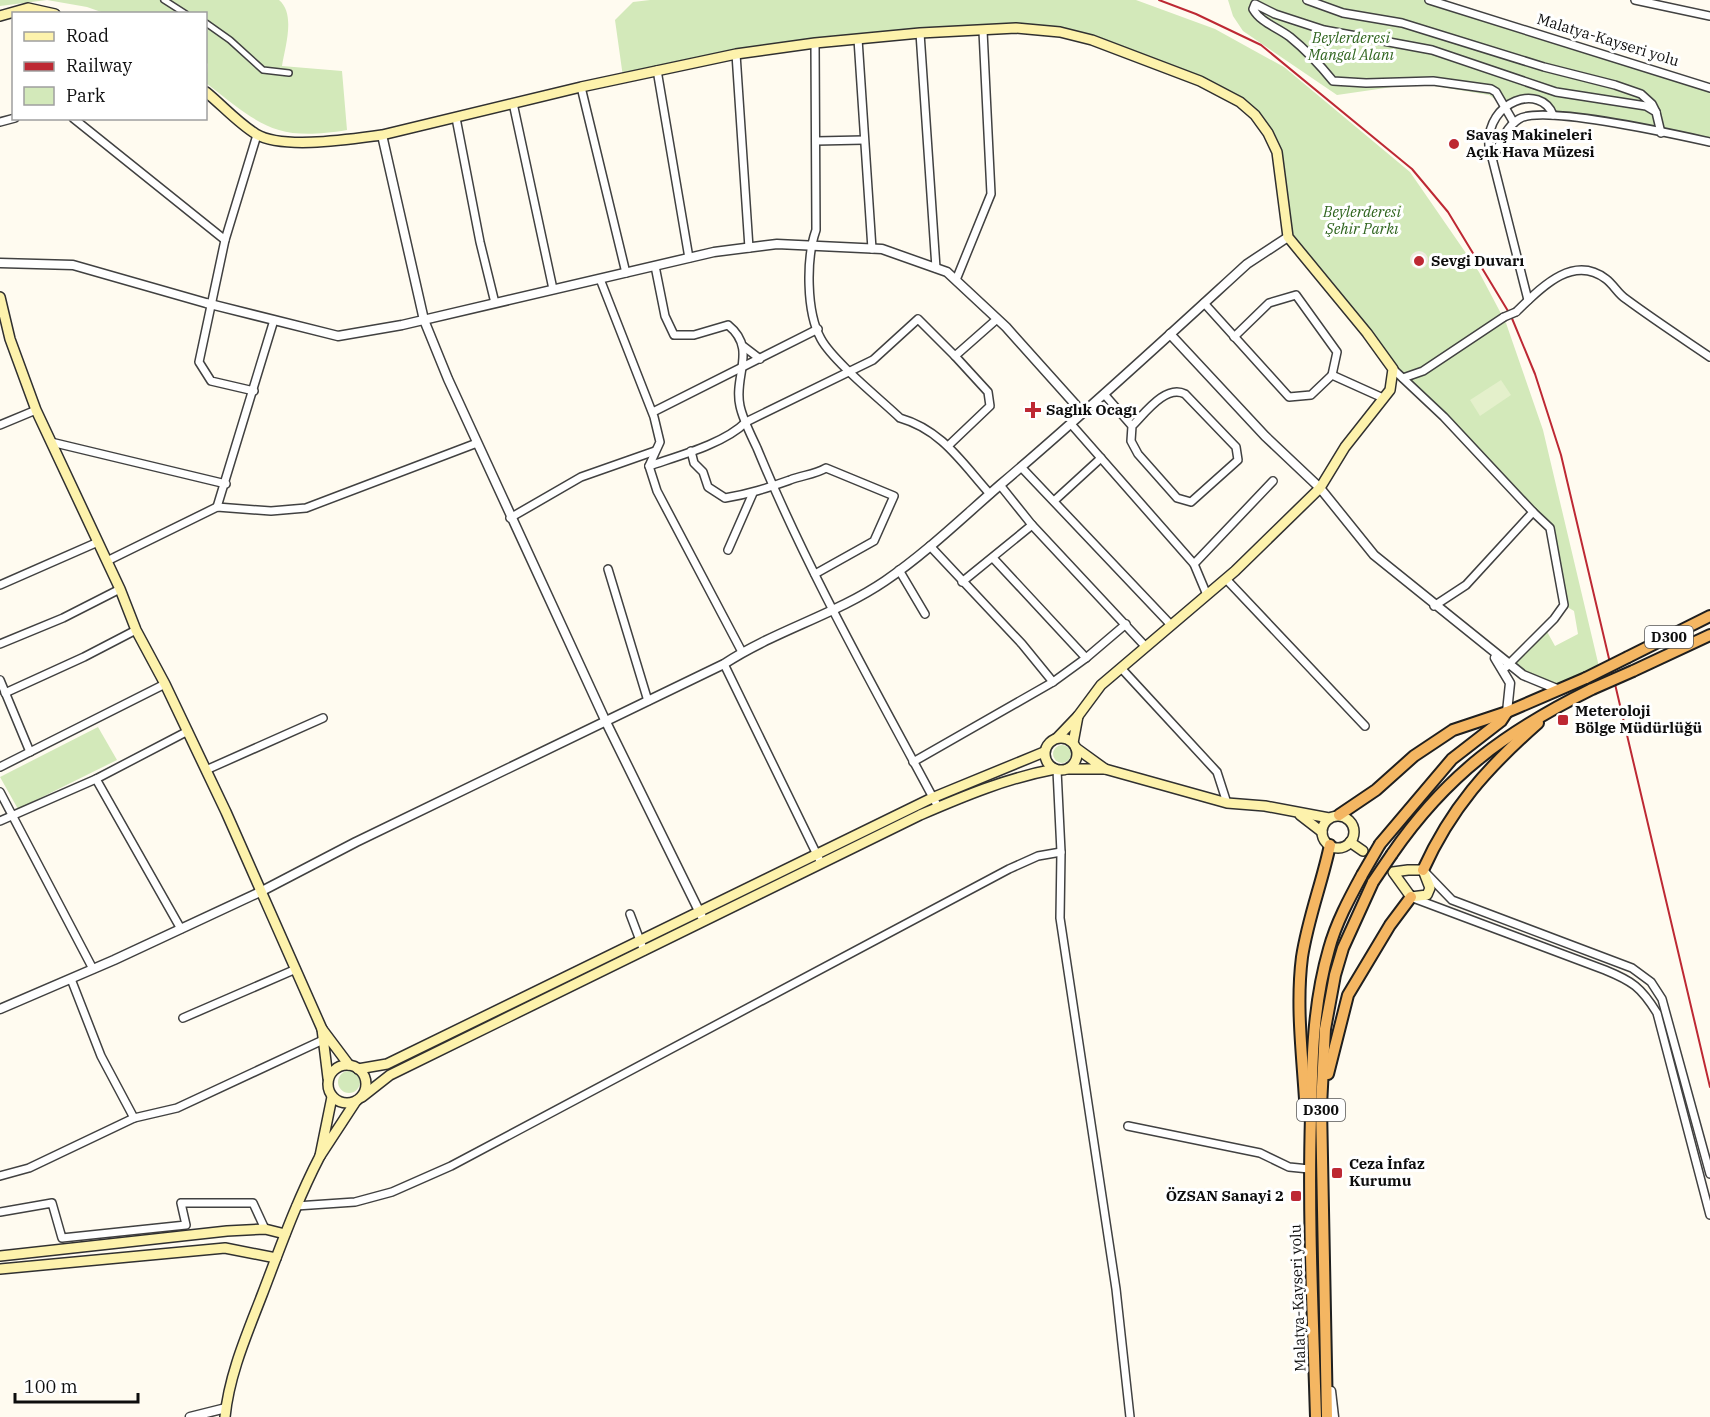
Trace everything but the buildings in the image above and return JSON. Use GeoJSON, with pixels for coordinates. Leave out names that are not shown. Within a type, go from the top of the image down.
{"type":"FeatureCollection","features":[{"type":"Feature","properties":{"kind":"highway","name":"Malatya-Kayseri yolu"},"geometry":{"type":"LineString","coordinates":[[1316,1417],[1309,1169],[1313,1039],[1322,974],[1342,913],[1380,844],[1452,759],[1501,721],[1507,712],[1586,678],[1710,616]]}},
{"type":"Feature","properties":{"kind":"highway","name":"D300"},"geometry":{"type":"LineString","coordinates":[[1327,1417],[1321,1106],[1325,1029],[1335,975],[1356,914],[1373,882],[1415,820],[1459,774],[1514,731],[1557,707],[1710,635]]}},
{"type":"Feature","properties":{"kind":"highway"},"geometry":{"type":"LineString","coordinates":[[1423,870],[1440,833],[1465,795],[1503,753],[1557,707]]}},
{"type":"Feature","properties":{"kind":"highway"},"geometry":{"type":"LineString","coordinates":[[1334,817],[1376,790],[1414,756],[1453,730],[1507,712]]}},
{"type":"Feature","properties":{"kind":"highway"},"geometry":{"type":"LineString","coordinates":[[1309,1169],[1299,1008],[1301,968],[1313,903],[1323,878],[1329,845]]}},
{"type":"Feature","properties":{"kind":"highway"},"geometry":{"type":"LineString","coordinates":[[1321,1106],[1339,1024],[1348,995],[1373,951],[1411,897]]}},
{"type":"Feature","properties":{"kind":"main road"},"geometry":{"type":"LineString","coordinates":[[14,12],[28,8],[46,12]]}},
{"type":"Feature","properties":{"kind":"main road"},"geometry":{"type":"LineString","coordinates":[[207,93],[257,135],[291,141],[382,135],[657,70],[736,54],[815,43],[920,33],[1040,29],[1092,40],[1200,81],[1240,102],[1255,115],[1268,133],[1277,152],[1288,237],[1367,333],[1393,369],[1390,390],[1345,447],[1320,488],[1226,579],[1101,685],[1078,716],[1057,738],[1049,742],[1044,752],[932,798],[816,853],[702,916],[390,1075],[359,1099],[342,1103],[332,1097],[328,1091],[322,1029]]}},
{"type":"Feature","properties":{"kind":"main road"},"geometry":{"type":"LineString","coordinates":[[0,297],[10,339],[36,410],[120,589],[136,630],[188,731],[262,891],[322,1029],[349,1065],[358,1069],[387,1064],[642,947]]}},
{"type":"Feature","properties":{"kind":"main road"},"geometry":{"type":"LineString","coordinates":[[1068,769],[1076,759],[1074,746],[1078,716]]}},
{"type":"Feature","properties":{"kind":"main road"},"geometry":{"type":"LineString","coordinates":[[1057,738],[1065,738],[1105,769]]}},
{"type":"Feature","properties":{"kind":"main road"},"geometry":{"type":"LineString","coordinates":[[1044,752],[1047,763],[1056,770]]}},
{"type":"Feature","properties":{"kind":"main road"},"geometry":{"type":"LineString","coordinates":[[702,916],[938,807],[1023,775],[1068,769],[1105,769],[1227,803],[1265,806],[1299,814],[1348,819],[1353,827],[1350,842],[1340,848],[1329,845],[1322,832],[1299,814]]}},
{"type":"Feature","properties":{"kind":"main road"},"geometry":{"type":"LineString","coordinates":[[1322,832],[1334,817]]}},
{"type":"Feature","properties":{"kind":"main road"},"geometry":{"type":"LineString","coordinates":[[1350,842],[1363,851]]}},
{"type":"Feature","properties":{"kind":"main road"},"geometry":{"type":"LineString","coordinates":[[1423,870],[1430,888],[1427,895],[1411,897],[1393,872],[1423,870]]}},
{"type":"Feature","properties":{"kind":"main road"},"geometry":{"type":"LineString","coordinates":[[328,1078],[336,1068],[349,1065]]}},
{"type":"Feature","properties":{"kind":"main road"},"geometry":{"type":"LineString","coordinates":[[225,1412],[248,1333],[296,1206],[320,1155],[359,1099],[366,1082],[358,1069]]}},
{"type":"Feature","properties":{"kind":"main road"},"geometry":{"type":"LineString","coordinates":[[320,1155],[332,1097]]}},
{"type":"Feature","properties":{"kind":"main road"},"geometry":{"type":"LineString","coordinates":[[0,1256],[226,1231],[266,1229],[285,1234]]}},
{"type":"Feature","properties":{"kind":"main road"},"geometry":{"type":"LineString","coordinates":[[0,1269],[225,1248],[276,1258]]}},
{"type":"Feature","properties":{"kind":"street"},"geometry":{"type":"LineString","coordinates":[[164,0],[183,12]]}},
{"type":"Feature","properties":{"kind":"street"},"geometry":{"type":"LineString","coordinates":[[1307,0],[1343,13],[1402,23],[1531,63],[1620,86],[1641,94],[1652,104],[1661,132]]}},
{"type":"Feature","properties":{"kind":"street","name":"Malatya-Kayseri yolu"},"geometry":{"type":"LineString","coordinates":[[1429,0],[1710,88]]}},
{"type":"Feature","properties":{"kind":"street"},"geometry":{"type":"LineString","coordinates":[[1635,0],[1710,16]]}},
{"type":"Feature","properties":{"kind":"street"},"geometry":{"type":"LineString","coordinates":[[1514,123],[1496,92],[1462,84],[1433,81],[1366,83],[1333,81],[1313,57],[1292,39],[1258,17],[1253,9],[1255,4],[1275,14],[1324,30],[1406,43],[1552,90],[1646,106],[1656,112]]}},
{"type":"Feature","properties":{"kind":"street"},"geometry":{"type":"LineString","coordinates":[[207,24],[230,40],[263,70],[289,73]]}},
{"type":"Feature","properties":{"kind":"street"},"geometry":{"type":"LineString","coordinates":[[956,280],[991,194],[983,31]]}},
{"type":"Feature","properties":{"kind":"street"},"geometry":{"type":"LineString","coordinates":[[920,33],[936,268]]}},
{"type":"Feature","properties":{"kind":"street"},"geometry":{"type":"LineString","coordinates":[[858,39],[872,249]]}},
{"type":"Feature","properties":{"kind":"street"},"geometry":{"type":"LineString","coordinates":[[815,43],[816,230],[810,246],[810,301],[821,339],[851,372],[900,418],[917,423],[936,433],[990,494]]}},
{"type":"Feature","properties":{"kind":"street"},"geometry":{"type":"LineString","coordinates":[[736,54],[749,248]]}},
{"type":"Feature","properties":{"kind":"street"},"geometry":{"type":"LineString","coordinates":[[657,70],[689,258]]}},
{"type":"Feature","properties":{"kind":"street"},"geometry":{"type":"LineString","coordinates":[[581,87],[626,273]]}},
{"type":"Feature","properties":{"kind":"street"},"geometry":{"type":"LineString","coordinates":[[1528,300],[1494,157],[1489,146],[1488,132],[1492,120],[1509,102],[1528,99],[1543,102],[1550,108],[1553,115]]}},
{"type":"Feature","properties":{"kind":"street"},"geometry":{"type":"LineString","coordinates":[[513,103],[553,289]]}},
{"type":"Feature","properties":{"kind":"street"},"geometry":{"type":"LineString","coordinates":[[1494,157],[1508,128],[1520,118],[1537,114],[1661,132],[1710,142]]}},
{"type":"Feature","properties":{"kind":"street"},"geometry":{"type":"LineString","coordinates":[[456,118],[480,242],[495,303]]}},
{"type":"Feature","properties":{"kind":"street"},"geometry":{"type":"LineString","coordinates":[[75,120],[225,240]]}},
{"type":"Feature","properties":{"kind":"street"},"geometry":{"type":"LineString","coordinates":[[254,391],[211,381],[202,371],[199,362],[225,240],[257,135]]}},
{"type":"Feature","properties":{"kind":"street"},"geometry":{"type":"LineString","coordinates":[[382,135],[424,320],[510,518],[606,722],[702,916]]}},
{"type":"Feature","properties":{"kind":"street"},"geometry":{"type":"LineString","coordinates":[[816,141],[864,140]]}},
{"type":"Feature","properties":{"kind":"street"},"geometry":{"type":"LineString","coordinates":[[0,1009],[71,979],[262,891],[356,842],[606,722],[885,582],[1022,468],[1247,264],[1288,237]]}},
{"type":"Feature","properties":{"kind":"street"},"geometry":{"type":"LineString","coordinates":[[0,263],[73,265],[212,305],[338,336],[424,320],[689,258],[749,248],[777,244],[882,249],[947,272],[997,319],[1083,413]]}},
{"type":"Feature","properties":{"kind":"street"},"geometry":{"type":"LineString","coordinates":[[655,266],[665,316],[674,335],[694,335],[728,325],[739,334],[743,346],[739,405],[746,422],[831,610],[938,807]]}},
{"type":"Feature","properties":{"kind":"street"},"geometry":{"type":"LineString","coordinates":[[1403,378],[1423,371],[1504,317],[1516,312],[1553,277],[1575,271],[1591,271],[1607,280],[1620,295],[1710,357]]}},
{"type":"Feature","properties":{"kind":"street"},"geometry":{"type":"LineString","coordinates":[[600,279],[653,412],[660,442],[649,466],[657,491],[742,652]]}},
{"type":"Feature","properties":{"kind":"street"},"geometry":{"type":"LineString","coordinates":[[1204,303],[1234,337],[1289,397],[1311,395],[1332,375],[1337,352],[1296,295],[1269,303],[1234,337]]}},
{"type":"Feature","properties":{"kind":"street"},"geometry":{"type":"LineString","coordinates":[[649,466],[691,451],[738,430],[746,422],[873,360],[918,319],[988,392],[990,406],[948,446]]}},
{"type":"Feature","properties":{"kind":"street"},"geometry":{"type":"LineString","coordinates":[[955,356],[997,319]]}},
{"type":"Feature","properties":{"kind":"street"},"geometry":{"type":"LineString","coordinates":[[217,507],[226,484],[274,320]]}},
{"type":"Feature","properties":{"kind":"street"},"geometry":{"type":"LineString","coordinates":[[653,412],[818,329]]}},
{"type":"Feature","properties":{"kind":"street"},"geometry":{"type":"LineString","coordinates":[[1170,334],[1266,436],[1320,488],[1374,555],[1488,648],[1507,667],[1557,689]]}},
{"type":"Feature","properties":{"kind":"street"},"geometry":{"type":"LineString","coordinates":[[743,346],[760,359]]}},
{"type":"Feature","properties":{"kind":"street"},"geometry":{"type":"LineString","coordinates":[[1393,369],[1444,417],[1550,528],[1564,605],[1554,619],[1507,667]]}},
{"type":"Feature","properties":{"kind":"street"},"geometry":{"type":"LineString","coordinates":[[1332,375],[1383,398]]}},
{"type":"Feature","properties":{"kind":"street"},"geometry":{"type":"LineString","coordinates":[[1104,394],[1132,426],[1131,441],[1138,454],[1177,498],[1191,502],[1238,460],[1236,447],[1185,394],[1178,390],[1170,391],[1132,426]]}},
{"type":"Feature","properties":{"kind":"street"},"geometry":{"type":"LineString","coordinates":[[0,425],[36,410]]}},
{"type":"Feature","properties":{"kind":"street"},"geometry":{"type":"LineString","coordinates":[[1071,424],[1194,564],[1207,595]]}},
{"type":"Feature","properties":{"kind":"street"},"geometry":{"type":"LineString","coordinates":[[51,442],[226,484]]}},
{"type":"Feature","properties":{"kind":"street"},"geometry":{"type":"LineString","coordinates":[[107,561],[176,525],[217,507],[270,511],[306,508],[477,443]]}},
{"type":"Feature","properties":{"kind":"street"},"geometry":{"type":"LineString","coordinates":[[510,518],[581,477],[655,451]]}},
{"type":"Feature","properties":{"kind":"street"},"geometry":{"type":"LineString","coordinates":[[691,451],[694,463],[704,472],[708,487],[725,498],[775,488],[790,480],[816,474],[826,468],[894,496],[874,541],[815,574]]}},
{"type":"Feature","properties":{"kind":"street"},"geometry":{"type":"LineString","coordinates":[[1054,501],[1101,458]]}},
{"type":"Feature","properties":{"kind":"street"},"geometry":{"type":"LineString","coordinates":[[1022,468],[1171,625]]}},
{"type":"Feature","properties":{"kind":"street"},"geometry":{"type":"LineString","coordinates":[[1194,564],[1274,482]]}},
{"type":"Feature","properties":{"kind":"street"},"geometry":{"type":"LineString","coordinates":[[1000,485],[1032,525],[1145,646]]}},
{"type":"Feature","properties":{"kind":"street"},"geometry":{"type":"LineString","coordinates":[[728,550],[753,493]]}},
{"type":"Feature","properties":{"kind":"street"},"geometry":{"type":"LineString","coordinates":[[1434,606],[1466,585],[1533,512]]}},
{"type":"Feature","properties":{"kind":"street"},"geometry":{"type":"LineString","coordinates":[[962,582],[1032,525]]}},
{"type":"Feature","properties":{"kind":"street"},"geometry":{"type":"LineString","coordinates":[[0,585],[98,542]]}},
{"type":"Feature","properties":{"kind":"street"},"geometry":{"type":"LineString","coordinates":[[930,546],[1022,644],[1053,682]]}},
{"type":"Feature","properties":{"kind":"street"},"geometry":{"type":"LineString","coordinates":[[993,558],[1086,658]]}},
{"type":"Feature","properties":{"kind":"street"},"geometry":{"type":"LineString","coordinates":[[608,569],[648,701]]}},
{"type":"Feature","properties":{"kind":"street"},"geometry":{"type":"LineString","coordinates":[[899,570],[925,614]]}},
{"type":"Feature","properties":{"kind":"street"},"geometry":{"type":"LineString","coordinates":[[1226,579],[1365,726]]}},
{"type":"Feature","properties":{"kind":"street"},"geometry":{"type":"LineString","coordinates":[[0,644],[63,618],[120,589]]}},
{"type":"Feature","properties":{"kind":"street"},"geometry":{"type":"LineString","coordinates":[[913,762],[1053,682],[1126,624]]}},
{"type":"Feature","properties":{"kind":"street"},"geometry":{"type":"LineString","coordinates":[[30,752],[2,687],[84,657],[136,630]]}},
{"type":"Feature","properties":{"kind":"street"},"geometry":{"type":"LineString","coordinates":[[724,664],[821,863]]}},
{"type":"Feature","properties":{"kind":"street"},"geometry":{"type":"LineString","coordinates":[[1507,667],[1510,683],[1507,712]]}},
{"type":"Feature","properties":{"kind":"street"},"geometry":{"type":"LineString","coordinates":[[1121,668],[1217,772],[1227,803]]}},
{"type":"Feature","properties":{"kind":"street"},"geometry":{"type":"LineString","coordinates":[[0,767],[165,684]]}},
{"type":"Feature","properties":{"kind":"street"},"geometry":{"type":"LineString","coordinates":[[206,770],[322,718]]}},
{"type":"Feature","properties":{"kind":"street"},"geometry":{"type":"LineString","coordinates":[[0,821],[96,779],[188,731]]}},
{"type":"Feature","properties":{"kind":"street"},"geometry":{"type":"LineString","coordinates":[[1056,770],[1061,852],[1059,918],[1114,1278],[1130,1417]]}},
{"type":"Feature","properties":{"kind":"street"},"geometry":{"type":"LineString","coordinates":[[96,779],[181,929]]}},
{"type":"Feature","properties":{"kind":"street"},"geometry":{"type":"LineString","coordinates":[[0,792],[93,969]]}},
{"type":"Feature","properties":{"kind":"street"},"geometry":{"type":"LineString","coordinates":[[296,1206],[355,1203],[392,1192],[451,1166],[1009,869],[1038,856],[1061,852]]}},
{"type":"Feature","properties":{"kind":"street"},"geometry":{"type":"LineString","coordinates":[[1423,870],[1452,900],[1632,968],[1651,982],[1668,1014],[1710,1174]]}},
{"type":"Feature","properties":{"kind":"street"},"geometry":{"type":"LineString","coordinates":[[1411,897],[1584,961],[1629,980],[1644,991],[1657,1013],[1710,1215]]}},
{"type":"Feature","properties":{"kind":"street"},"geometry":{"type":"LineString","coordinates":[[630,914],[642,947]]}},
{"type":"Feature","properties":{"kind":"street"},"geometry":{"type":"LineString","coordinates":[[183,1018],[296,969]]}},
{"type":"Feature","properties":{"kind":"street"},"geometry":{"type":"LineString","coordinates":[[71,979],[101,1056],[134,1118]]}},
{"type":"Feature","properties":{"kind":"street"},"geometry":{"type":"LineString","coordinates":[[0,1176],[29,1168],[134,1118],[177,1108],[323,1040]]}},
{"type":"Feature","properties":{"kind":"street"},"geometry":{"type":"LineString","coordinates":[[1128,1126],[1260,1153],[1289,1167],[1309,1169]]}},
{"type":"Feature","properties":{"kind":"street"},"geometry":{"type":"LineString","coordinates":[[0,1212],[52,1203],[62,1238],[186,1225],[181,1203],[253,1203],[266,1229]]}},
{"type":"Feature","properties":{"kind":"street"},"geometry":{"type":"LineString","coordinates":[[1326,1346],[1334,1417]]}},
{"type":"Feature","properties":{"kind":"street"},"geometry":{"type":"LineString","coordinates":[[190,1417],[225,1412]]}},
{"type":"Feature","properties":{"kind":"green space"},"geometry":{"type":"Polygon","coordinates":[[[0,0],[47,0],[0,6],[0,0]]]}},
{"type":"Feature","properties":{"kind":"green space"},"geometry":{"type":"Polygon","coordinates":[[[47,0],[279,0],[284,6],[288,22],[282,66],[342,71],[347,130],[302,134],[270,127],[241,110],[207,84],[207,12],[101,12],[87,7],[47,0]]]}},
{"type":"Feature","properties":{"kind":"green space","name":"Beylerderesi Şehir Parkı"},"geometry":{"type":"Polygon","coordinates":[[[650,0],[1136,0],[1215,29],[1284,67],[1410,172],[1479,272],[1506,323],[1543,430],[1600,671],[1557,689],[1509,664],[1545,628],[1555,646],[1578,634],[1574,611],[1564,605],[1550,528],[1393,369],[1288,237],[1277,152],[1240,102],[1092,40],[1040,29],[829,41],[623,77],[615,20],[633,2],[650,0]]]}},
{"type":"Feature","properties":{"kind":"green space","name":"Beylerderesi Mangal Alanı"},"geometry":{"type":"Polygon","coordinates":[[[1228,0],[1429,0],[1710,89],[1710,142],[1553,115],[1550,108],[1528,99],[1505,106],[1489,95],[1435,86],[1399,86],[1337,95],[1243,31],[1233,16],[1228,0]]]}},
{"type":"Feature","properties":{"kind":"green space"},"geometry":{"type":"Polygon","coordinates":[[[1501,380],[1511,395],[1480,416],[1470,400],[1501,380]]]}},
{"type":"Feature","properties":{"kind":"green space"},"geometry":{"type":"Polygon","coordinates":[[[98,727],[117,760],[18,809],[0,777],[98,727]]]}},
{"type":"Feature","properties":{"kind":"green space"},"geometry":{"type":"Polygon","coordinates":[[[1062,745],[1068,748],[1071,754],[1068,760],[1062,763],[1056,760],[1053,754],[1056,748],[1062,745]]]}},
{"type":"Feature","properties":{"kind":"green space"},"geometry":{"type":"Polygon","coordinates":[[[349,1071],[357,1074],[360,1082],[357,1090],[349,1093],[341,1090],[338,1082],[341,1074],[349,1071]]]}},
{"type":"Feature","properties":{"kind":"shaded area","name":"Sevgi Duvarı"},"geometry":{"type":"Polygon","coordinates":[[[1419,251],[1425,254],[1428,260],[1425,266],[1419,269],[1413,266],[1410,260],[1413,254],[1419,251]]]}},
{"type":"Feature","properties":{"kind":"railway"},"geometry":{"type":"LineString","coordinates":[[1159,0],[1196,14],[1261,45],[1412,169],[1448,212],[1511,316],[1535,374],[1561,455],[1710,1087]]}},
{"type":"Feature","properties":{"kind":"place","name":"Savaş Makineleri Açık Hava Müzesi"},"geometry":{"type":"Point","coordinates":[1454,144]}},
{"type":"Feature","properties":{"kind":"place","name":"Sevgi Duvarı"},"geometry":{"type":"Point","coordinates":[1419,261]}},
{"type":"Feature","properties":{"kind":"place","name":"Saglık Ocagı"},"geometry":{"type":"Point","coordinates":[1033,410]}},
{"type":"Feature","properties":{"kind":"place","name":"Meteroloji Bölge Müdürlüğü"},"geometry":{"type":"Point","coordinates":[1563,720]}},
{"type":"Feature","properties":{"kind":"place","name":"Ceza İnfaz Kurumu"},"geometry":{"type":"Point","coordinates":[1337,1173]}},
{"type":"Feature","properties":{"kind":"place","name":"ÖZSAN Sanayi 2"},"geometry":{"type":"Point","coordinates":[1296,1196]}}]}
